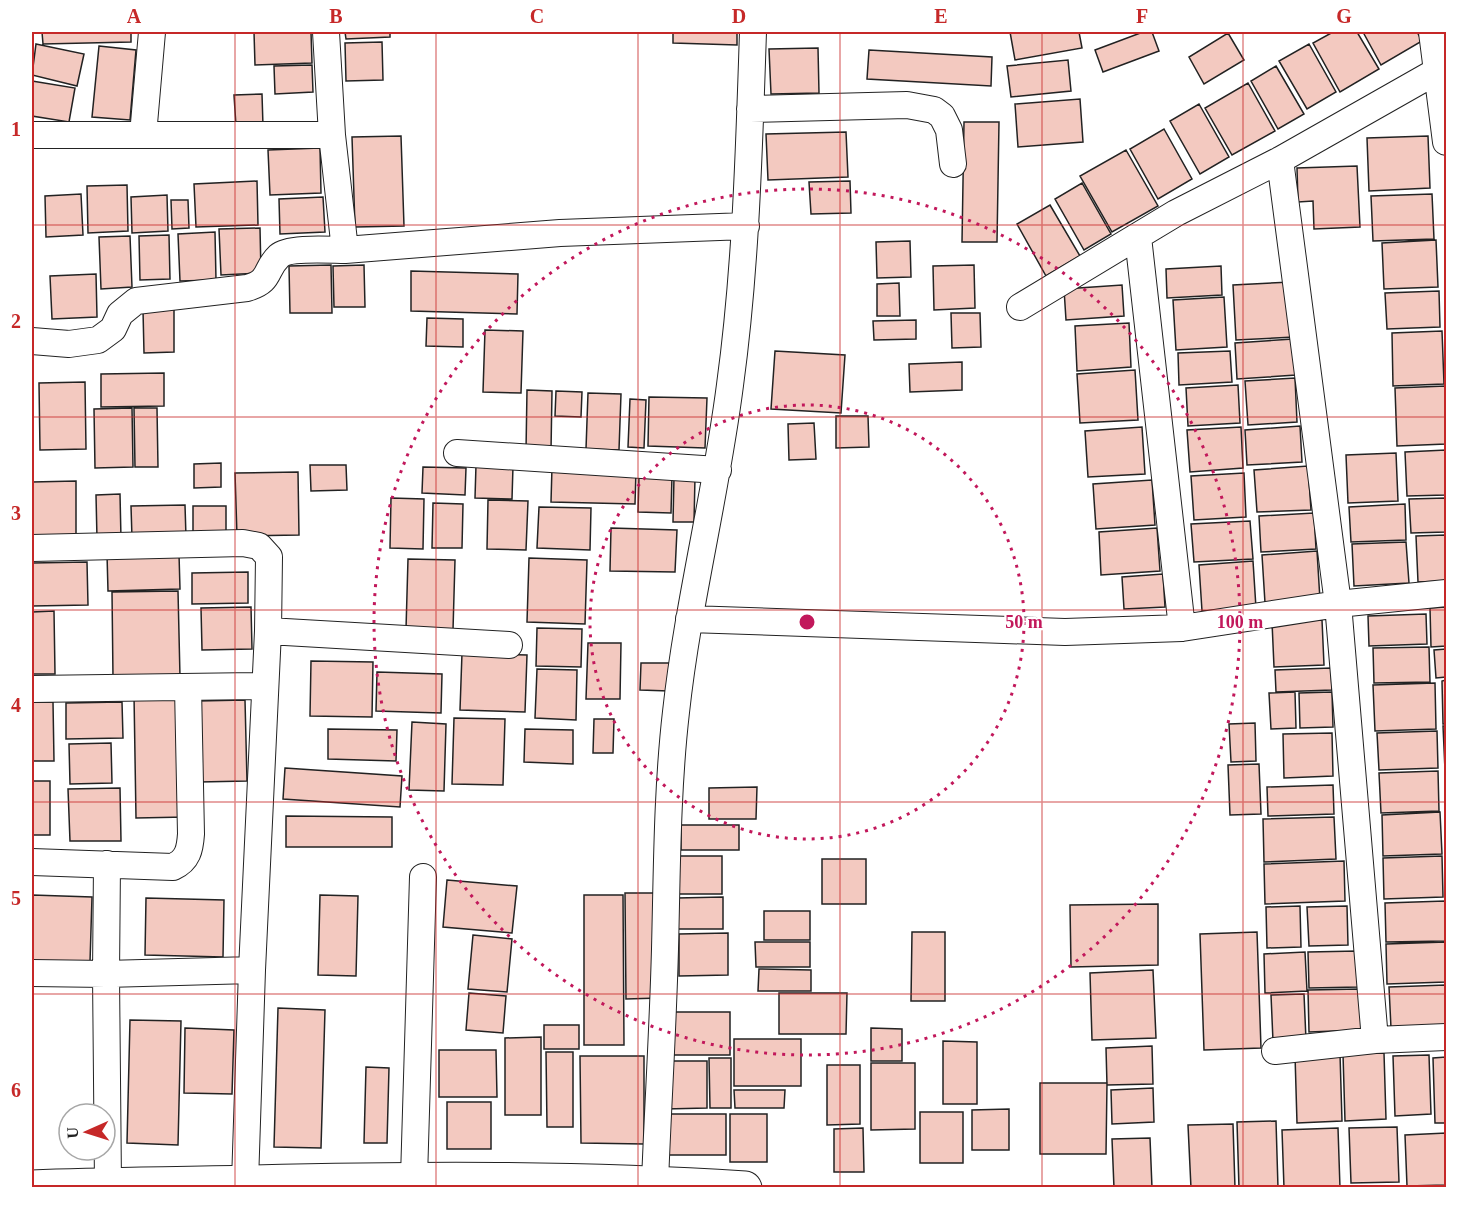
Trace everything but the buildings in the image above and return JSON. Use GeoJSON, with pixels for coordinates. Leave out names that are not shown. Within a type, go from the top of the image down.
{"type":"FeatureCollection","features":[{"type":"Feature","properties":{"kind":"main road"},"geometry":{"type":"LineString","coordinates":[[32,1187],[414,1178],[528,1184],[654,1182],[745,1188]]}},
{"type":"Feature","properties":{"kind":"street"},"geometry":{"type":"LineString","coordinates":[[143,135],[152,32]]}},
{"type":"Feature","properties":{"kind":"street"},"geometry":{"type":"LineString","coordinates":[[326,32],[332,135],[345,250]]}},
{"type":"Feature","properties":{"kind":"street"},"geometry":{"type":"LineString","coordinates":[[654,1182],[663,1015],[667,837],[676,713],[689,619],[718,470],[731,382],[746,226],[753,32]]}},
{"type":"Feature","properties":{"kind":"street"},"geometry":{"type":"LineString","coordinates":[[1432,32],[1442,66],[1446,142]]}},
{"type":"Feature","properties":{"kind":"street"},"geometry":{"type":"LineString","coordinates":[[1020,307],[1176,213],[1280,160],[1442,66]]}},
{"type":"Feature","properties":{"kind":"street"},"geometry":{"type":"LineString","coordinates":[[750,109],[907,105],[934,110],[942,116],[949,130],[953,164]]}},
{"type":"Feature","properties":{"kind":"street"},"geometry":{"type":"LineString","coordinates":[[32,135],[332,135]]}},
{"type":"Feature","properties":{"kind":"street"},"geometry":{"type":"LineString","coordinates":[[1280,160],[1338,604],[1376,1040]]}},
{"type":"Feature","properties":{"kind":"street"},"geometry":{"type":"LineString","coordinates":[[32,341],[69,344],[98,340],[113,329],[120,314],[136,301],[259,285],[280,256],[289,252],[345,250],[560,233],[746,226]]}},
{"type":"Feature","properties":{"kind":"street"},"geometry":{"type":"LineString","coordinates":[[1138,237],[1182,627]]}},
{"type":"Feature","properties":{"kind":"street"},"geometry":{"type":"LineString","coordinates":[[458,453],[718,470]]}},
{"type":"Feature","properties":{"kind":"street"},"geometry":{"type":"LineString","coordinates":[[32,548],[243,543],[259,546],[269,558],[268,631],[252,970],[245,1182]]}},
{"type":"Feature","properties":{"kind":"street"},"geometry":{"type":"LineString","coordinates":[[689,619],[1065,632],[1182,627],[1338,604],[1446,593]]}},
{"type":"Feature","properties":{"kind":"street"},"geometry":{"type":"LineString","coordinates":[[268,631],[509,645]]}},
{"type":"Feature","properties":{"kind":"street"},"geometry":{"type":"LineString","coordinates":[[32,689],[264,686]]}},
{"type":"Feature","properties":{"kind":"street"},"geometry":{"type":"LineString","coordinates":[[32,862],[173,867],[179,865],[187,856],[191,834],[188,687]]}},
{"type":"Feature","properties":{"kind":"street"},"geometry":{"type":"LineString","coordinates":[[107,864],[106,974],[113,1185]]}},
{"type":"Feature","properties":{"kind":"street"},"geometry":{"type":"LineString","coordinates":[[414,1178],[423,877]]}},
{"type":"Feature","properties":{"kind":"street"},"geometry":{"type":"LineString","coordinates":[[32,973],[106,974],[252,970]]}},
{"type":"Feature","properties":{"kind":"street"},"geometry":{"type":"LineString","coordinates":[[1275,1051],[1376,1040],[1446,1037]]}}]}
